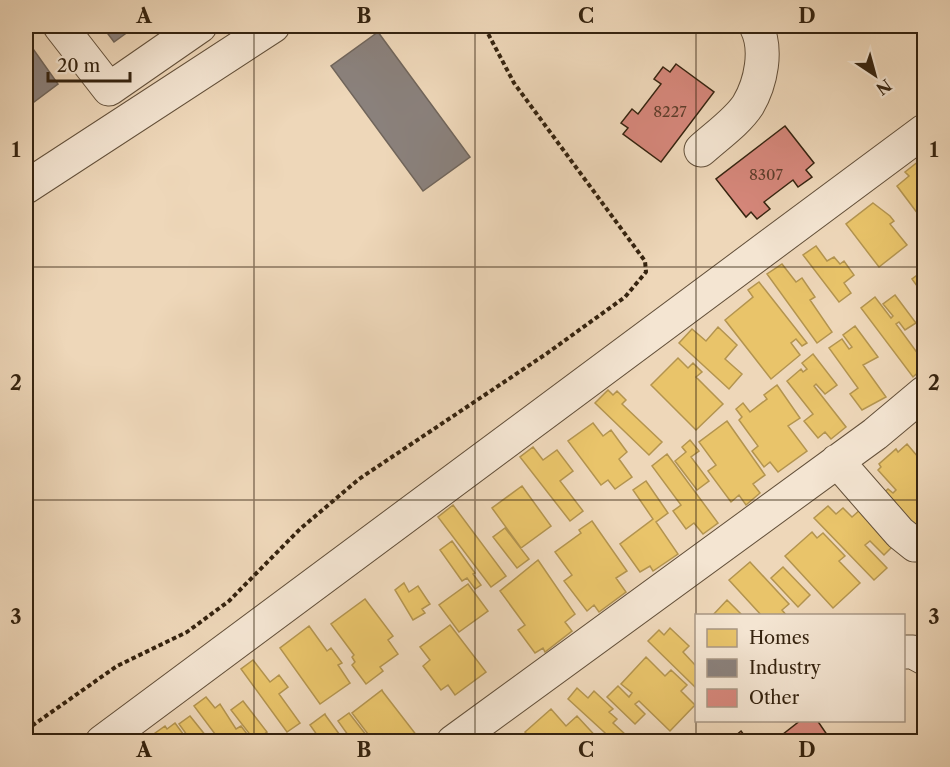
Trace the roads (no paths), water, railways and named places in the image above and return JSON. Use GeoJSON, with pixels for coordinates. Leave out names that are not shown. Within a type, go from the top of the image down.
{"type":"FeatureCollection","features":[{"type":"Feature","properties":{"kind":"lane"},"geometry":{"type":"LineString","coordinates":[[60,26],[130,117]]}},
{"type":"Feature","properties":{"kind":"lane"},"geometry":{"type":"LineString","coordinates":[[109,89],[200,26]]}},
{"type":"Feature","properties":{"kind":"lane"},"geometry":{"type":"LineString","coordinates":[[26,187],[130,117],[273,26]]}},
{"type":"Feature","properties":{"kind":"lane"},"geometry":{"type":"LineString","coordinates":[[701,150],[747,106],[762,71],[760,34],[756,26]]}},
{"type":"Feature","properties":{"kind":"lane"},"geometry":{"type":"LineString","coordinates":[[102,741],[924,131]]}},
{"type":"Feature","properties":{"kind":"lane"},"geometry":{"type":"LineString","coordinates":[[453,741],[837,461],[924,393]]}},
{"type":"Feature","properties":{"kind":"lane"},"geometry":{"type":"LineString","coordinates":[[837,461],[900,533],[915,545],[924,544]]}},
{"type":"Feature","properties":{"kind":"lane"},"geometry":{"type":"LineString","coordinates":[[905,652],[912,652],[924,658]]}}]}
